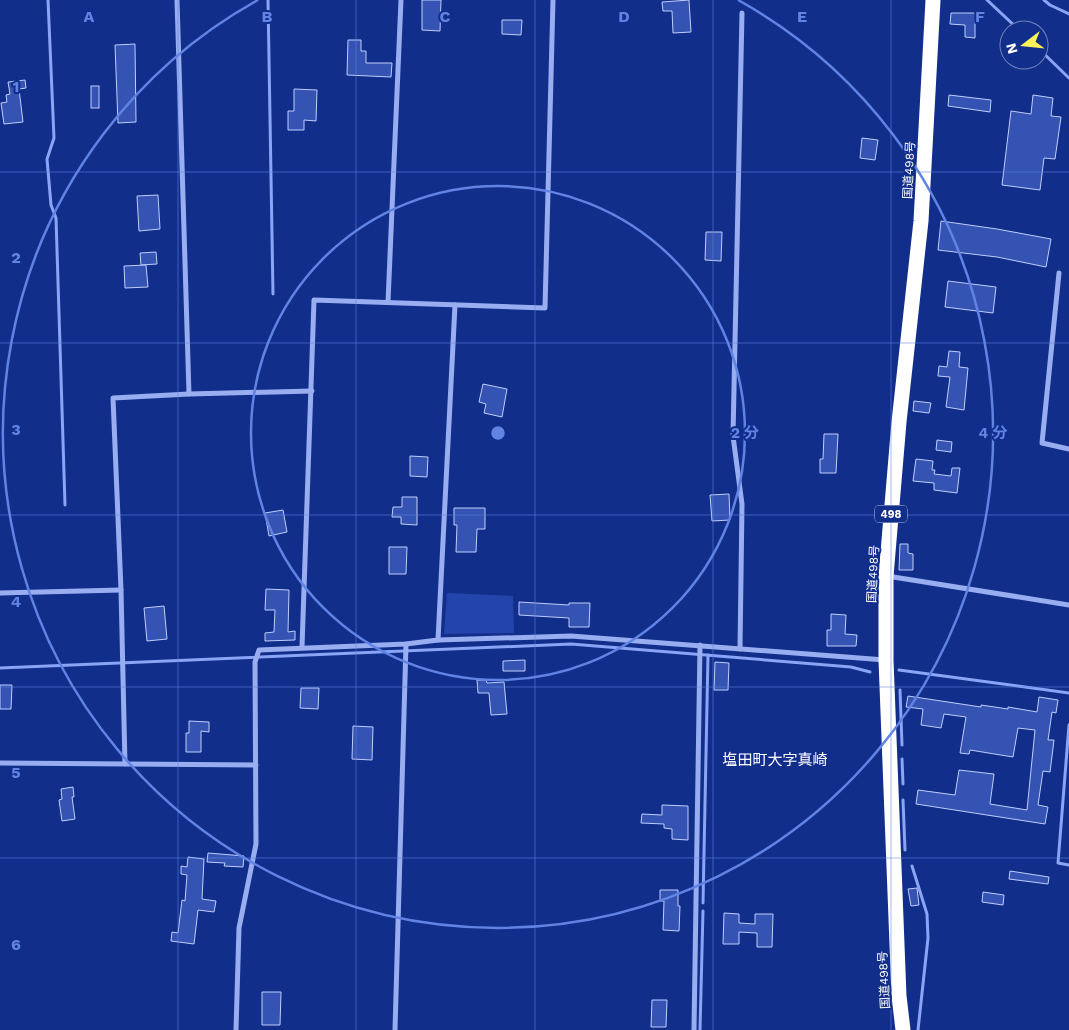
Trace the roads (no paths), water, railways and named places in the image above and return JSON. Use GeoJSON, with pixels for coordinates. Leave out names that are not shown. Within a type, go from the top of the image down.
{"type":"FeatureCollection","features":[{"type":"Feature","properties":{"kind":"highway","name":"国道498号"},"geometry":{"type":"LineString","coordinates":[[903,1030],[899,996],[886,660],[886,576],[899,422],[921,221],[933,0]]}},
{"type":"Feature","properties":{"kind":"street"},"geometry":{"type":"LineString","coordinates":[[177,0],[189,394]]}},
{"type":"Feature","properties":{"kind":"street"},"geometry":{"type":"LineString","coordinates":[[388,302],[401,0]]}},
{"type":"Feature","properties":{"kind":"street"},"geometry":{"type":"LineString","coordinates":[[302,647],[314,300],[545,308],[553,0]]}},
{"type":"Feature","properties":{"kind":"street"},"geometry":{"type":"LineString","coordinates":[[740,648],[742,504],[734,436],[742,13]]}},
{"type":"Feature","properties":{"kind":"street"},"geometry":{"type":"LineString","coordinates":[[1059,273],[1042,443],[1069,448]]}},
{"type":"Feature","properties":{"kind":"street"},"geometry":{"type":"LineString","coordinates":[[438,640],[455,305]]}},
{"type":"Feature","properties":{"kind":"street"},"geometry":{"type":"LineString","coordinates":[[126,764],[113,398],[312,391]]}},
{"type":"Feature","properties":{"kind":"street"},"geometry":{"type":"LineString","coordinates":[[886,576],[1069,605]]}},
{"type":"Feature","properties":{"kind":"street"},"geometry":{"type":"LineString","coordinates":[[0,593],[121,590]]}},
{"type":"Feature","properties":{"kind":"street"},"geometry":{"type":"LineString","coordinates":[[236,1030],[239,928],[256,844],[256,662],[259,650],[406,644],[438,640],[572,636],[886,660]]}},
{"type":"Feature","properties":{"kind":"street"},"geometry":{"type":"LineString","coordinates":[[395,1030],[406,644]]}},
{"type":"Feature","properties":{"kind":"street"},"geometry":{"type":"LineString","coordinates":[[694,1030],[700,645]]}},
{"type":"Feature","properties":{"kind":"street"},"geometry":{"type":"LineString","coordinates":[[0,763],[256,765]]}},
{"type":"Feature","properties":{"kind":"waterway"},"geometry":{"type":"LineString","coordinates":[[48,0],[54,138],[47,159],[51,205],[56,218],[65,505]]}},
{"type":"Feature","properties":{"kind":"waterway"},"geometry":{"type":"LineString","coordinates":[[268,0],[273,294]]}},
{"type":"Feature","properties":{"kind":"waterway"},"geometry":{"type":"LineString","coordinates":[[987,0],[1008,20]]}},
{"type":"Feature","properties":{"kind":"waterway"},"geometry":{"type":"LineString","coordinates":[[1044,0],[1069,14]]}},
{"type":"Feature","properties":{"kind":"waterway"},"geometry":{"type":"LineString","coordinates":[[1049,59],[1069,78]]}},
{"type":"Feature","properties":{"kind":"waterway"},"geometry":{"type":"LineString","coordinates":[[0,668],[571,644],[851,667],[870,672]]}},
{"type":"Feature","properties":{"kind":"waterway"},"geometry":{"type":"LineString","coordinates":[[703,903],[708,655]]}},
{"type":"Feature","properties":{"kind":"waterway"},"geometry":{"type":"LineString","coordinates":[[899,670],[1069,693]]}},
{"type":"Feature","properties":{"kind":"waterway"},"geometry":{"type":"LineString","coordinates":[[900,690],[902,745]]}},
{"type":"Feature","properties":{"kind":"waterway"},"geometry":{"type":"LineString","coordinates":[[1069,725],[1058,863],[1069,865]]}},
{"type":"Feature","properties":{"kind":"waterway"},"geometry":{"type":"LineString","coordinates":[[902,759],[903,784]]}},
{"type":"Feature","properties":{"kind":"waterway"},"geometry":{"type":"LineString","coordinates":[[903,800],[905,850]]}},
{"type":"Feature","properties":{"kind":"waterway"},"geometry":{"type":"LineString","coordinates":[[912,866],[927,914],[928,938],[918,1030]]}},
{"type":"Feature","properties":{"kind":"waterway"},"geometry":{"type":"LineString","coordinates":[[700,1030],[703,911]]}},
{"type":"Feature","properties":{"kind":"district","name":"塩田町大字真崎"},"geometry":{"type":"Point","coordinates":[775,760]}}]}
